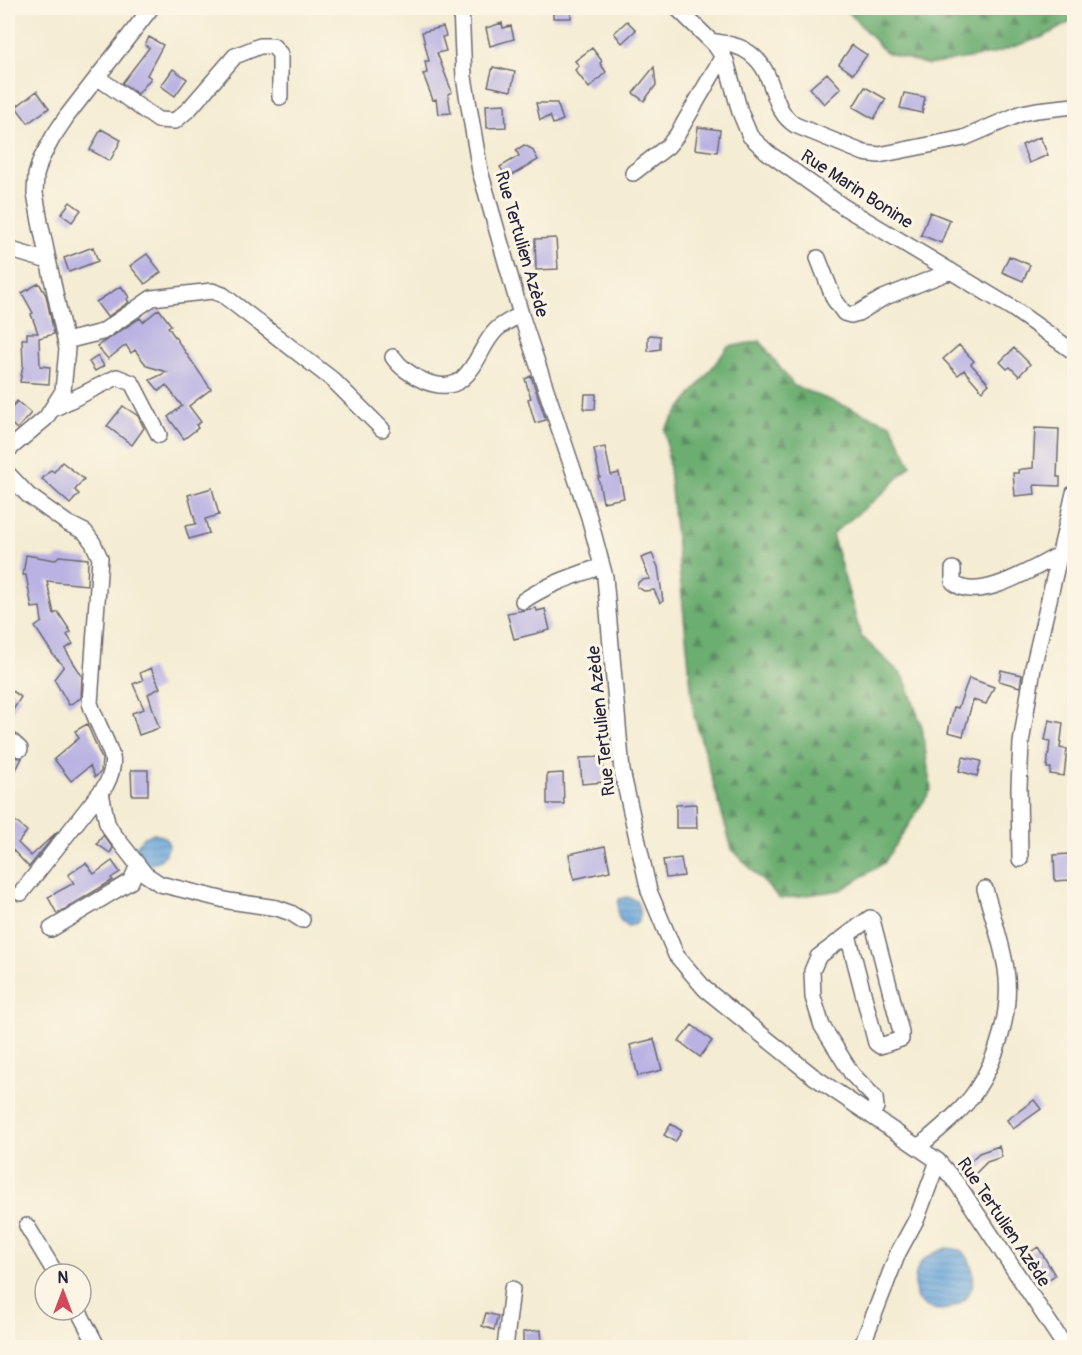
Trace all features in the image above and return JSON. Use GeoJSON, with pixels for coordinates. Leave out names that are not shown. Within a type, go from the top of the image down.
{"type":"FeatureCollection","features":[{"type":"Feature","properties":{"kind":"street"},"geometry":{"type":"LineString","coordinates":[[8,450],[46,418],[63,391],[66,341],[35,193],[36,176],[41,159],[53,137],[151,8]]}},
{"type":"Feature","properties":{"kind":"street","name":"Rue Tertulien Azède"},"geometry":{"type":"LineString","coordinates":[[461,8],[464,77],[480,171],[521,314],[589,517],[602,566],[611,637],[622,771],[649,891],[676,955],[705,988],[813,1076],[938,1161],[958,1185],[1066,1347]]}},
{"type":"Feature","properties":{"kind":"street","name":"Rue Marin Bonine"},"geometry":{"type":"LineString","coordinates":[[677,8],[723,56],[740,112],[750,136],[767,152],[844,207],[1012,308],[1074,352]]}},
{"type":"Feature","properties":{"kind":"street"},"geometry":{"type":"LineString","coordinates":[[711,41],[742,48],[758,60],[766,69],[782,113],[787,120],[864,153],[879,155],[964,138],[1022,113],[1074,106]]}},
{"type":"Feature","properties":{"kind":"street"},"geometry":{"type":"LineString","coordinates":[[97,77],[158,120],[175,121],[190,108],[235,56],[260,46],[273,46],[280,54],[280,96]]}},
{"type":"Feature","properties":{"kind":"street"},"geometry":{"type":"LineString","coordinates":[[633,173],[668,146],[677,135],[723,56]]}},
{"type":"Feature","properties":{"kind":"street"},"geometry":{"type":"LineString","coordinates":[[8,249],[48,261]]}},
{"type":"Feature","properties":{"kind":"street"},"geometry":{"type":"LineString","coordinates":[[818,258],[834,299],[844,313],[851,315],[883,298],[951,271]]}},
{"type":"Feature","properties":{"kind":"street"},"geometry":{"type":"LineString","coordinates":[[66,341],[102,332],[152,298],[212,291],[223,295],[333,380],[382,429]]}},
{"type":"Feature","properties":{"kind":"street"},"geometry":{"type":"LineString","coordinates":[[393,357],[405,371],[427,383],[448,385],[457,383],[468,372],[497,330],[521,314]]}},
{"type":"Feature","properties":{"kind":"street"},"geometry":{"type":"LineString","coordinates":[[53,409],[117,377],[132,383],[159,435]]}},
{"type":"Feature","properties":{"kind":"street"},"geometry":{"type":"LineString","coordinates":[[8,474],[28,495],[67,523],[85,532],[100,558],[90,703],[112,759],[111,774],[101,793],[21,893]]}},
{"type":"Feature","properties":{"kind":"street"},"geometry":{"type":"LineString","coordinates":[[1020,859],[1019,787],[1022,743],[1033,668],[1074,493]]}},
{"type":"Feature","properties":{"kind":"street"},"geometry":{"type":"LineString","coordinates":[[953,569],[953,582],[958,587],[966,589],[993,587],[1059,555]]}},
{"type":"Feature","properties":{"kind":"street"},"geometry":{"type":"LineString","coordinates":[[524,601],[557,582],[602,566]]}},
{"type":"Feature","properties":{"kind":"street"},"geometry":{"type":"LineString","coordinates":[[8,738],[20,749]]}},
{"type":"Feature","properties":{"kind":"street"},"geometry":{"type":"LineString","coordinates":[[101,793],[107,823],[112,832],[145,874],[160,884],[229,901],[277,908],[302,920]]}},
{"type":"Feature","properties":{"kind":"street"},"geometry":{"type":"LineString","coordinates":[[51,929],[131,880],[138,866]]}},
{"type":"Feature","properties":{"kind":"street"},"geometry":{"type":"LineString","coordinates":[[919,1147],[975,1093],[1000,1036],[1008,1000],[1006,969],[986,889]]}},
{"type":"Feature","properties":{"kind":"street"},"geometry":{"type":"LineString","coordinates":[[848,935],[876,1043],[880,1046],[902,1039],[872,920],[867,919],[818,957],[812,971],[813,997],[822,1026],[852,1074],[875,1098],[876,1107],[872,1116]]}},
{"type":"Feature","properties":{"kind":"street"},"geometry":{"type":"LineString","coordinates":[[861,1347],[898,1252],[916,1218],[938,1161]]}},
{"type":"Feature","properties":{"kind":"street"},"geometry":{"type":"LineString","coordinates":[[27,1226],[49,1262]]}},
{"type":"Feature","properties":{"kind":"street"},"geometry":{"type":"LineString","coordinates":[[505,1347],[512,1289]]}},
{"type":"Feature","properties":{"kind":"street"},"geometry":{"type":"LineString","coordinates":[[84,1322],[98,1347]]}},
{"type":"Feature","properties":{"kind":"green space"},"geometry":{"type":"Polygon","coordinates":[[[845,8],[1074,8],[1074,20],[1043,37],[992,54],[928,65],[885,52],[845,8]]]}},
{"type":"Feature","properties":{"kind":"green space"},"geometry":{"type":"Polygon","coordinates":[[[760,341],[794,386],[891,424],[911,465],[880,496],[832,534],[861,636],[904,677],[922,727],[931,790],[884,863],[841,890],[780,899],[732,849],[694,715],[665,429],[728,347],[760,341]]]}},
{"type":"Feature","properties":{"kind":"water"},"geometry":{"type":"Polygon","coordinates":[[[155,833],[166,838],[169,845],[160,860],[145,865],[135,852],[136,848],[147,836],[155,833]]]}},
{"type":"Feature","properties":{"kind":"water"},"geometry":{"type":"Polygon","coordinates":[[[627,897],[637,901],[640,913],[636,924],[628,926],[619,918],[618,912],[619,899],[627,897]]]}},
{"type":"Feature","properties":{"kind":"water"},"geometry":{"type":"Polygon","coordinates":[[[947,1248],[956,1249],[965,1254],[973,1277],[972,1287],[967,1296],[951,1308],[941,1310],[931,1308],[919,1301],[915,1278],[919,1265],[927,1257],[947,1248]]]}},
{"type":"Feature","properties":{"kind":"building"},"geometry":{"type":"Polygon","coordinates":[[[553,8],[571,8],[571,18],[553,18],[553,8]]]}},
{"type":"Feature","properties":{"kind":"building"},"geometry":{"type":"Polygon","coordinates":[[[627,21],[636,30],[622,43],[614,33],[627,21]]]}},
{"type":"Feature","properties":{"kind":"building"},"geometry":{"type":"Polygon","coordinates":[[[502,23],[503,28],[511,26],[514,39],[490,46],[486,28],[502,23]]]}},
{"type":"Feature","properties":{"kind":"building"},"geometry":{"type":"Polygon","coordinates":[[[443,27],[446,36],[442,37],[446,51],[437,53],[452,92],[448,94],[451,113],[438,114],[436,99],[433,100],[423,74],[427,73],[425,61],[429,61],[422,32],[443,27]]]}},
{"type":"Feature","properties":{"kind":"building"},"geometry":{"type":"Polygon","coordinates":[[[149,37],[163,45],[147,75],[151,78],[138,94],[122,83],[149,48],[145,45],[149,37]]]}},
{"type":"Feature","properties":{"kind":"building"},"geometry":{"type":"Polygon","coordinates":[[[852,45],[867,55],[853,74],[839,64],[852,45]]]}},
{"type":"Feature","properties":{"kind":"building"},"geometry":{"type":"Polygon","coordinates":[[[592,48],[602,61],[600,63],[606,72],[589,88],[575,70],[579,66],[575,61],[592,48]]]}},
{"type":"Feature","properties":{"kind":"building"},"geometry":{"type":"Polygon","coordinates":[[[493,67],[515,72],[511,91],[488,86],[493,67]]]}},
{"type":"Feature","properties":{"kind":"building"},"geometry":{"type":"Polygon","coordinates":[[[654,67],[656,85],[644,101],[633,93],[654,67]]]}},
{"type":"Feature","properties":{"kind":"building"},"geometry":{"type":"Polygon","coordinates":[[[173,69],[187,79],[175,96],[161,86],[173,69]]]}},
{"type":"Feature","properties":{"kind":"building"},"geometry":{"type":"Polygon","coordinates":[[[827,73],[841,88],[824,104],[810,88],[827,73]]]}},
{"type":"Feature","properties":{"kind":"building"},"geometry":{"type":"Polygon","coordinates":[[[865,87],[886,99],[874,119],[853,107],[865,87]]]}},
{"type":"Feature","properties":{"kind":"building"},"geometry":{"type":"Polygon","coordinates":[[[37,91],[49,108],[28,123],[16,107],[37,91]]]}},
{"type":"Feature","properties":{"kind":"building"},"geometry":{"type":"Polygon","coordinates":[[[904,93],[925,97],[922,113],[900,108],[904,93]]]}},
{"type":"Feature","properties":{"kind":"building"},"geometry":{"type":"Polygon","coordinates":[[[536,103],[557,103],[563,120],[553,124],[550,116],[540,120],[536,103]]]}},
{"type":"Feature","properties":{"kind":"building"},"geometry":{"type":"Polygon","coordinates":[[[505,104],[506,127],[487,128],[486,105],[505,104]]]}},
{"type":"Feature","properties":{"kind":"building"},"geometry":{"type":"Polygon","coordinates":[[[698,127],[720,130],[717,152],[695,149],[698,127]]]}},
{"type":"Feature","properties":{"kind":"building"},"geometry":{"type":"Polygon","coordinates":[[[101,129],[121,140],[110,161],[90,150],[101,129]]]}},
{"type":"Feature","properties":{"kind":"building"},"geometry":{"type":"Polygon","coordinates":[[[1040,137],[1048,155],[1029,163],[1022,145],[1040,137]]]}},
{"type":"Feature","properties":{"kind":"building"},"geometry":{"type":"Polygon","coordinates":[[[524,145],[532,149],[538,160],[507,178],[500,167],[519,156],[516,150],[524,145]]]}},
{"type":"Feature","properties":{"kind":"building"},"geometry":{"type":"Polygon","coordinates":[[[70,202],[81,210],[72,222],[61,214],[70,202]]]}},
{"type":"Feature","properties":{"kind":"building"},"geometry":{"type":"Polygon","coordinates":[[[930,212],[950,220],[941,243],[921,235],[930,212]]]}},
{"type":"Feature","properties":{"kind":"building"},"geometry":{"type":"Polygon","coordinates":[[[556,238],[558,269],[536,270],[535,239],[556,238]]]}},
{"type":"Feature","properties":{"kind":"building"},"geometry":{"type":"Polygon","coordinates":[[[93,247],[98,261],[69,272],[64,258],[93,247]]]}},
{"type":"Feature","properties":{"kind":"building"},"geometry":{"type":"Polygon","coordinates":[[[147,254],[161,272],[145,284],[130,266],[147,254]]]}},
{"type":"Feature","properties":{"kind":"building"},"geometry":{"type":"Polygon","coordinates":[[[1009,256],[1030,265],[1023,281],[1002,272],[1009,256]]]}},
{"type":"Feature","properties":{"kind":"building"},"geometry":{"type":"Polygon","coordinates":[[[39,283],[46,295],[54,334],[39,338],[40,366],[50,367],[49,384],[20,382],[23,365],[22,339],[27,339],[27,333],[38,333],[31,314],[33,313],[22,293],[39,283]]]}},
{"type":"Feature","properties":{"kind":"building"},"geometry":{"type":"Polygon","coordinates":[[[121,286],[129,297],[127,299],[129,302],[107,317],[96,302],[121,286]]]}},
{"type":"Feature","properties":{"kind":"building"},"geometry":{"type":"Polygon","coordinates":[[[159,309],[171,325],[168,327],[211,389],[189,406],[201,422],[196,425],[198,428],[184,439],[168,417],[182,406],[166,385],[159,391],[150,380],[167,372],[147,366],[135,350],[131,353],[126,345],[108,359],[97,346],[140,318],[143,322],[159,309]]]}},
{"type":"Feature","properties":{"kind":"building"},"geometry":{"type":"Polygon","coordinates":[[[650,335],[660,336],[660,349],[648,351],[650,335]]]}},
{"type":"Feature","properties":{"kind":"building"},"geometry":{"type":"Polygon","coordinates":[[[959,345],[974,361],[971,364],[989,384],[982,391],[964,370],[958,375],[943,359],[959,345]]]}},
{"type":"Feature","properties":{"kind":"building"},"geometry":{"type":"Polygon","coordinates":[[[1014,348],[1030,364],[1019,376],[1010,367],[1007,369],[1000,362],[1014,348]]]}},
{"type":"Feature","properties":{"kind":"building"},"geometry":{"type":"Polygon","coordinates":[[[98,356],[104,366],[95,371],[89,362],[98,356]]]}},
{"type":"Feature","properties":{"kind":"building"},"geometry":{"type":"Polygon","coordinates":[[[531,376],[546,420],[535,423],[525,379],[531,376]]]}},
{"type":"Feature","properties":{"kind":"building"},"geometry":{"type":"Polygon","coordinates":[[[585,394],[596,394],[595,409],[584,409],[585,394]]]}},
{"type":"Feature","properties":{"kind":"building"},"geometry":{"type":"Polygon","coordinates":[[[17,401],[31,413],[17,429],[8,421],[8,413],[17,401]]]}},
{"type":"Feature","properties":{"kind":"building"},"geometry":{"type":"Polygon","coordinates":[[[123,406],[138,416],[144,428],[132,445],[107,426],[123,406]]]}},
{"type":"Feature","properties":{"kind":"building"},"geometry":{"type":"Polygon","coordinates":[[[1035,428],[1059,429],[1057,477],[1060,477],[1060,486],[1034,485],[1035,494],[1015,496],[1013,473],[1033,468],[1035,428]]]}},
{"type":"Feature","properties":{"kind":"building"},"geometry":{"type":"Polygon","coordinates":[[[605,447],[611,475],[619,473],[624,498],[603,502],[594,449],[605,447]]]}},
{"type":"Feature","properties":{"kind":"building"},"geometry":{"type":"Polygon","coordinates":[[[62,462],[84,479],[75,490],[79,494],[70,504],[42,479],[51,470],[54,472],[62,462]]]}},
{"type":"Feature","properties":{"kind":"building"},"geometry":{"type":"Polygon","coordinates":[[[212,488],[219,515],[205,519],[209,533],[189,539],[185,526],[196,524],[188,495],[212,488]]]}},
{"type":"Feature","properties":{"kind":"building"},"geometry":{"type":"Polygon","coordinates":[[[652,554],[658,567],[663,601],[660,603],[654,590],[644,591],[637,587],[641,580],[650,579],[641,558],[652,554]]]}},
{"type":"Feature","properties":{"kind":"building"},"geometry":{"type":"Polygon","coordinates":[[[26,555],[55,560],[59,556],[88,559],[87,585],[47,581],[54,614],[58,612],[71,632],[67,635],[73,644],[65,649],[82,676],[81,698],[69,705],[54,679],[64,666],[54,656],[35,627],[42,622],[40,607],[32,608],[26,575],[23,575],[26,555]]]}},
{"type":"Feature","properties":{"kind":"building"},"geometry":{"type":"Polygon","coordinates":[[[536,608],[537,611],[545,609],[550,630],[514,639],[507,613],[536,608]]]}},
{"type":"Feature","properties":{"kind":"building"},"geometry":{"type":"Polygon","coordinates":[[[151,668],[160,688],[148,694],[159,728],[139,735],[132,713],[144,709],[133,684],[143,680],[140,673],[151,668]]]}},
{"type":"Feature","properties":{"kind":"building"},"geometry":{"type":"Polygon","coordinates":[[[1001,670],[1022,675],[1020,687],[999,681],[1001,670]]]}},
{"type":"Feature","properties":{"kind":"building"},"geometry":{"type":"Polygon","coordinates":[[[969,678],[994,687],[986,704],[973,700],[963,736],[948,732],[954,707],[958,708],[969,678]]]}},
{"type":"Feature","properties":{"kind":"building"},"geometry":{"type":"Polygon","coordinates":[[[8,688],[21,697],[8,718],[8,688]]]}},
{"type":"Feature","properties":{"kind":"building"},"geometry":{"type":"Polygon","coordinates":[[[1049,720],[1063,723],[1060,748],[1067,749],[1064,776],[1050,774],[1051,768],[1047,768],[1050,741],[1045,740],[1049,720]]]}},
{"type":"Feature","properties":{"kind":"building"},"geometry":{"type":"Polygon","coordinates":[[[87,724],[102,759],[101,772],[95,777],[90,766],[71,781],[54,759],[79,738],[75,731],[87,724]]]}},
{"type":"Feature","properties":{"kind":"building"},"geometry":{"type":"Polygon","coordinates":[[[8,751],[14,757],[22,758],[16,770],[8,764],[8,751]]]}},
{"type":"Feature","properties":{"kind":"building"},"geometry":{"type":"Polygon","coordinates":[[[603,757],[604,782],[582,784],[580,758],[603,757]]]}},
{"type":"Feature","properties":{"kind":"building"},"geometry":{"type":"Polygon","coordinates":[[[963,757],[981,761],[977,776],[959,771],[963,757]]]}},
{"type":"Feature","properties":{"kind":"building"},"geometry":{"type":"Polygon","coordinates":[[[131,770],[148,770],[148,795],[132,795],[131,770]]]}},
{"type":"Feature","properties":{"kind":"building"},"geometry":{"type":"Polygon","coordinates":[[[563,773],[564,804],[547,804],[547,774],[563,773]]]}},
{"type":"Feature","properties":{"kind":"building"},"geometry":{"type":"Polygon","coordinates":[[[696,804],[697,828],[676,828],[676,805],[696,804]]]}},
{"type":"Feature","properties":{"kind":"building"},"geometry":{"type":"Polygon","coordinates":[[[15,821],[27,831],[18,843],[31,856],[58,831],[29,867],[8,845],[8,830],[15,821]]]}},
{"type":"Feature","properties":{"kind":"building"},"geometry":{"type":"Polygon","coordinates":[[[103,835],[113,848],[110,853],[97,844],[103,835]]]}},
{"type":"Feature","properties":{"kind":"building"},"geometry":{"type":"Polygon","coordinates":[[[605,846],[610,871],[574,879],[569,854],[605,846]]]}},
{"type":"Feature","properties":{"kind":"building"},"geometry":{"type":"Polygon","coordinates":[[[1069,854],[1070,880],[1055,881],[1054,855],[1069,854]]]}},
{"type":"Feature","properties":{"kind":"building"},"geometry":{"type":"Polygon","coordinates":[[[681,858],[684,876],[666,878],[663,860],[681,858]]]}},
{"type":"Feature","properties":{"kind":"building"},"geometry":{"type":"Polygon","coordinates":[[[112,861],[120,872],[111,878],[113,880],[57,914],[48,897],[74,883],[68,875],[86,863],[94,874],[112,861]]]}},
{"type":"Feature","properties":{"kind":"building"},"geometry":{"type":"Polygon","coordinates":[[[692,1025],[712,1041],[700,1057],[679,1041],[692,1025]]]}},
{"type":"Feature","properties":{"kind":"building"},"geometry":{"type":"Polygon","coordinates":[[[654,1039],[662,1070],[638,1076],[630,1045],[654,1039]]]}},
{"type":"Feature","properties":{"kind":"building"},"geometry":{"type":"Polygon","coordinates":[[[1034,1100],[1041,1109],[1013,1129],[1007,1120],[1034,1100]]]}},
{"type":"Feature","properties":{"kind":"building"},"geometry":{"type":"Polygon","coordinates":[[[671,1124],[682,1131],[675,1142],[664,1135],[671,1124]]]}},
{"type":"Feature","properties":{"kind":"building"},"geometry":{"type":"Polygon","coordinates":[[[999,1146],[1002,1157],[987,1162],[973,1176],[964,1167],[979,1153],[999,1146]]]}},
{"type":"Feature","properties":{"kind":"building"},"geometry":{"type":"Polygon","coordinates":[[[1038,1247],[1055,1275],[1042,1284],[1025,1256],[1038,1247]]]}},
{"type":"Feature","properties":{"kind":"building"},"geometry":{"type":"Polygon","coordinates":[[[486,1313],[498,1316],[494,1330],[482,1326],[486,1313]]]}},
{"type":"Feature","properties":{"kind":"building"},"geometry":{"type":"Polygon","coordinates":[[[541,1330],[542,1347],[523,1347],[523,1332],[541,1330]]]}}]}
